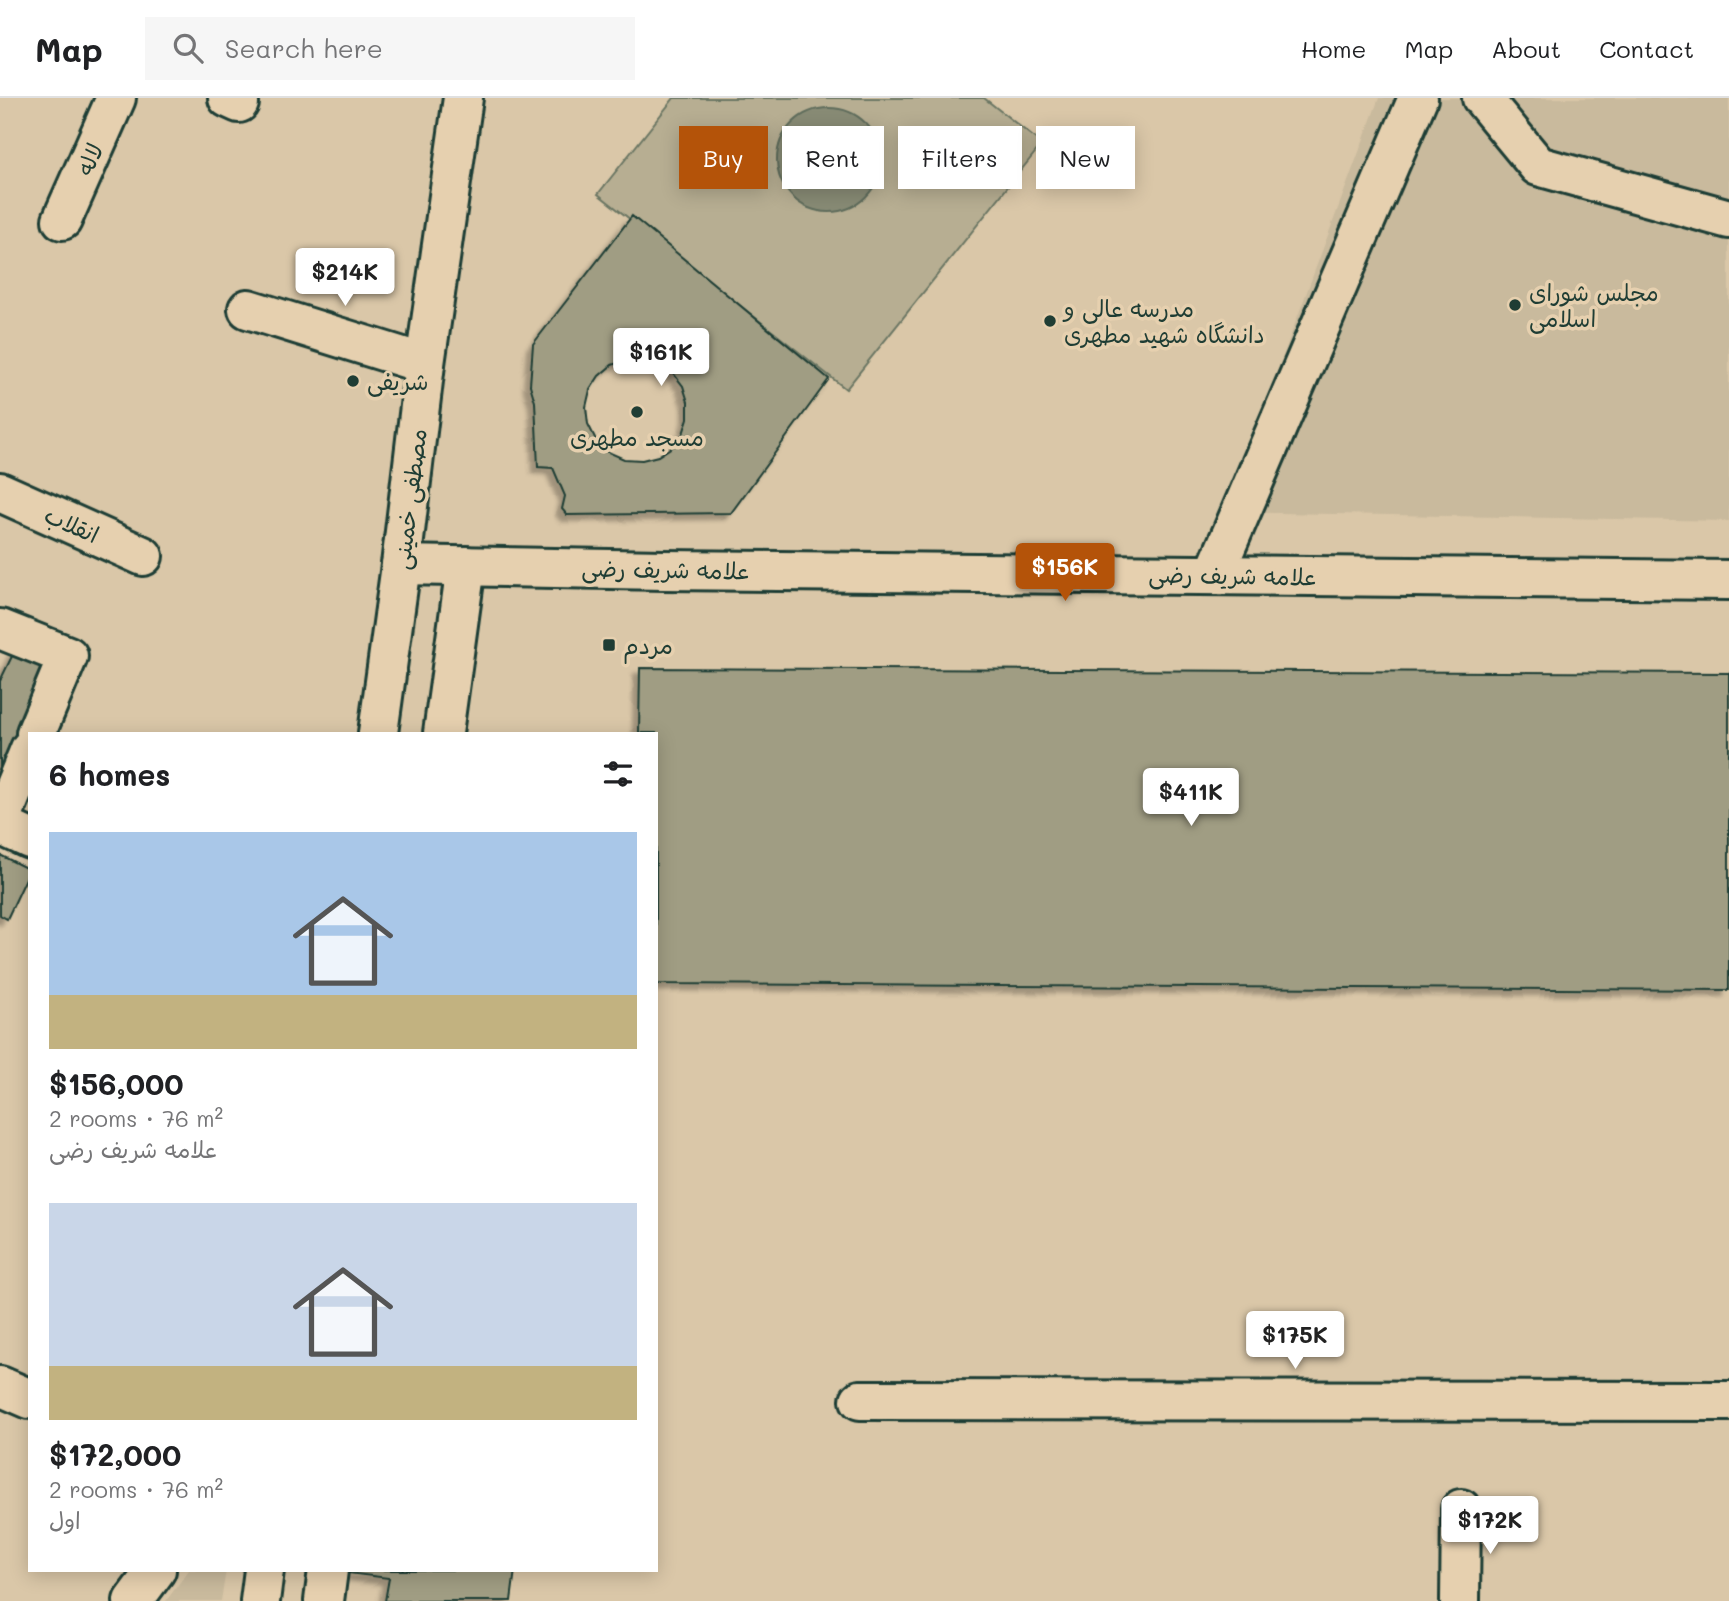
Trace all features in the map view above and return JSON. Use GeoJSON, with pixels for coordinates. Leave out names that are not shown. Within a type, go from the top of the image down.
{"type":"FeatureCollection","features":[{"type":"Feature","properties":{"kind":"main road","name":"لاله"},"geometry":{"type":"LineString","coordinates":[[62,220],[116,98]]}},
{"type":"Feature","properties":{"kind":"main road","name":"مصطفی خمینی"},"geometry":{"type":"LineString","coordinates":[[378,732],[425,364],[463,98]]}},
{"type":"Feature","properties":{"kind":"main road"},"geometry":{"type":"LineString","coordinates":[[1214,575],[1418,98]]}},
{"type":"Feature","properties":{"kind":"main road"},"geometry":{"type":"LineString","coordinates":[[1482,98],[1538,166],[1729,219]]}},
{"type":"Feature","properties":{"kind":"main road"},"geometry":{"type":"LineString","coordinates":[[248,309],[425,364]]}},
{"type":"Feature","properties":{"kind":"main road","name":"انقلاب"},"geometry":{"type":"LineString","coordinates":[[0,492],[143,556]]}},
{"type":"Feature","properties":{"kind":"main road","name":"علامه شریف رضی"},"geometry":{"type":"LineString","coordinates":[[401,565],[1729,580]]}},
{"type":"Feature","properties":{"kind":"main road"},"geometry":{"type":"LineString","coordinates":[[443,732],[466,566]]}},
{"type":"Feature","properties":{"kind":"main road"},"geometry":{"type":"LineString","coordinates":[[0,628],[68,656],[36,732]]}},
{"type":"Feature","properties":{"kind":"main road"},"geometry":{"type":"LineString","coordinates":[[28,754],[0,823],[28,838]]}},
{"type":"Feature","properties":{"kind":"main road"},"geometry":{"type":"LineString","coordinates":[[0,1386],[28,1398]]}},
{"type":"Feature","properties":{"kind":"main road"},"geometry":{"type":"LineString","coordinates":[[860,1400],[1729,1401]]}},
{"type":"Feature","properties":{"kind":"main road"},"geometry":{"type":"LineString","coordinates":[[1460,1601],[1461,1509]]}},
{"type":"Feature","properties":{"kind":"main road"},"geometry":{"type":"LineString","coordinates":[[133,1601],[155,1572]]}},
{"type":"Feature","properties":{"kind":"main road"},"geometry":{"type":"LineString","coordinates":[[260,1601],[264,1572]]}},
{"type":"Feature","properties":{"kind":"main road"},"geometry":{"type":"LineString","coordinates":[[324,1601],[328,1572]]}},
{"type":"Feature","properties":{"kind":"shaded area"},"geometry":{"type":"Polygon","coordinates":[[[674,98],[984,98],[1019,126],[898,126],[898,189],[1006,189],[846,389],[598,194],[674,98]]]}},
{"type":"Feature","properties":{"kind":"shaded area","name":"مجلس شورای اسلامی"},"geometry":{"type":"Polygon","coordinates":[[[1379,98],[1729,98],[1729,521],[1225,512],[1379,98]]]}},
{"type":"Feature","properties":{"kind":"shaded area"},"geometry":{"type":"Polygon","coordinates":[[[829,108],[849,112],[867,126],[791,126],[809,112],[829,108]]]}},
{"type":"Feature","properties":{"kind":"shaded area"},"geometry":{"type":"Polygon","coordinates":[[[1022,128],[1036,139],[1036,152],[1022,169],[1022,128]]]}},
{"type":"Feature","properties":{"kind":"shaded area"},"geometry":{"type":"Polygon","coordinates":[[[782,138],[782,182],[777,160],[782,138]]]}},
{"type":"Feature","properties":{"kind":"shaded area"},"geometry":{"type":"Polygon","coordinates":[[[786,189],[872,189],[849,208],[829,212],[809,208],[786,189]]]}},
{"type":"Feature","properties":{"kind":"shaded area"},"geometry":{"type":"Polygon","coordinates":[[[188,1572],[226,1572],[221,1601],[166,1601],[188,1572]]]}},
{"type":"Feature","properties":{"kind":"building"},"geometry":{"type":"Polygon","coordinates":[[[632,216],[829,379],[731,513],[567,515],[562,509],[565,496],[553,468],[538,467],[535,402],[530,385],[533,344],[632,216]],[[644,359],[627,360],[612,365],[599,376],[590,390],[586,407],[588,424],[596,440],[608,452],[624,459],[642,460],[658,456],[672,447],[683,434],[688,418],[688,402],[683,386],[673,373],[659,363],[644,359]]]}},
{"type":"Feature","properties":{"kind":"building"},"geometry":{"type":"Polygon","coordinates":[[[15,650],[58,675],[35,732],[28,732],[28,748],[0,816],[0,681],[15,650]]]}},
{"type":"Feature","properties":{"kind":"building"},"geometry":{"type":"Polygon","coordinates":[[[640,668],[1729,673],[1729,990],[658,984],[658,732],[639,732],[640,668]]]}},
{"type":"Feature","properties":{"kind":"building"},"geometry":{"type":"Polygon","coordinates":[[[0,855],[28,869],[28,874],[7,919],[0,915],[0,855]]]}},
{"type":"Feature","properties":{"kind":"building"},"geometry":{"type":"Polygon","coordinates":[[[515,1572],[511,1601],[385,1601],[389,1578],[347,1573],[515,1572]]]}},
{"type":"Feature","properties":{"kind":"place","name":"مجلس شورای اسلامی"},"geometry":{"type":"Point","coordinates":[1515,305]}},
{"type":"Feature","properties":{"kind":"place","name":"مدرسه عالی و دانشگاه شهید مطهری"},"geometry":{"type":"Point","coordinates":[1050,321]}},
{"type":"Feature","properties":{"kind":"place","name":"شریفی"},"geometry":{"type":"Point","coordinates":[353,381]}},
{"type":"Feature","properties":{"kind":"place","name":"مسجد مطهری"},"geometry":{"type":"Point","coordinates":[637,412]}},
{"type":"Feature","properties":{"kind":"place","name":"مردم"},"geometry":{"type":"Point","coordinates":[609,645]}}]}
